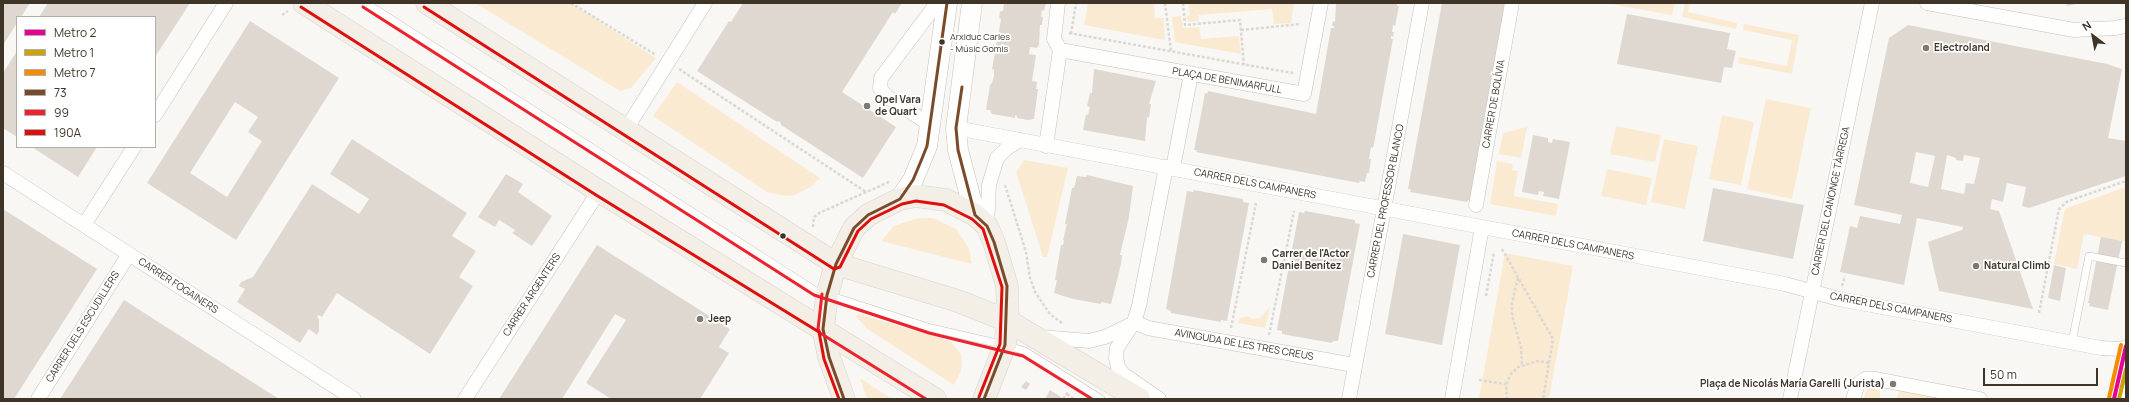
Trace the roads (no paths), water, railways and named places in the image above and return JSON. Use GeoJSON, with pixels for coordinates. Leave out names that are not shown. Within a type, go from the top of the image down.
{"type":"FeatureCollection","features":[{"type":"Feature","properties":{"kind":"main road"},"geometry":{"type":"LineString","coordinates":[[304,3],[599,191],[935,399]]}},
{"type":"Feature","properties":{"kind":"main road"},"geometry":{"type":"LineString","coordinates":[[427,3],[625,131],[836,264],[958,301],[1008,321],[1031,336],[1140,399]]}},
{"type":"Feature","properties":{"kind":"main road"},"geometry":{"type":"LineString","coordinates":[[844,399],[829,357],[823,329],[827,295],[836,264],[854,228],[897,189],[913,180],[922,162],[927,146],[947,3]]}},
{"type":"Feature","properties":{"kind":"main road"},"geometry":{"type":"LineString","coordinates":[[972,3],[956,128],[958,150],[981,220],[994,242],[1008,286],[1008,321],[1005,345],[984,399]]}},
{"type":"Feature","properties":{"kind":"main road"},"geometry":{"type":"LineString","coordinates":[[897,189],[916,196],[946,200],[981,220]]}},
{"type":"Feature","properties":{"kind":"main road"},"geometry":{"type":"LineString","coordinates":[[2125,399],[2126,394]]}},
{"type":"Feature","properties":{"kind":"street"},"geometry":{"type":"LineString","coordinates":[[156,113],[226,3]]}},
{"type":"Feature","properties":{"kind":"street"},"geometry":{"type":"LineString","coordinates":[[625,131],[705,3]]}},
{"type":"Feature","properties":{"kind":"street"},"geometry":{"type":"LineString","coordinates":[[929,124],[886,96],[880,88],[881,78],[937,3]]}},
{"type":"Feature","properties":{"kind":"street"},"geometry":{"type":"LineString","coordinates":[[1046,146],[1060,50],[1054,39],[1058,3]]}},
{"type":"Feature","properties":{"kind":"street","name":"PLAÇA DE BENIMARFULL"},"geometry":{"type":"LineString","coordinates":[[1060,50],[1304,94],[1321,3]]}},
{"type":"Feature","properties":{"kind":"street","name":"CARRER DEL PROFESSOR BLANCO"},"geometry":{"type":"LineString","coordinates":[[1349,399],[1354,365],[1385,209],[1422,3]]}},
{"type":"Feature","properties":{"kind":"street","name":"CARRER DE BOLÍVIA"},"geometry":{"type":"LineString","coordinates":[[1476,205],[1512,3]]}},
{"type":"Feature","properties":{"kind":"street","name":"CARRER DEL CANONGE TÀRREGA"},"geometry":{"type":"LineString","coordinates":[[1790,399],[1872,3]]}},
{"type":"Feature","properties":{"kind":"street"},"geometry":{"type":"LineString","coordinates":[[1927,3],[2074,30],[2126,26]]}},
{"type":"Feature","properties":{"kind":"street"},"geometry":{"type":"LineString","coordinates":[[1159,399],[1123,374],[1118,367],[1116,358],[1117,348],[1134,322],[1191,74]]}},
{"type":"Feature","properties":{"kind":"street","name":"CARRER DELS CAMPANERS"},"geometry":{"type":"LineString","coordinates":[[956,128],[1785,284],[1839,299],[2101,348],[2121,349],[2126,347]]}},
{"type":"Feature","properties":{"kind":"street"},"geometry":{"type":"LineString","coordinates":[[981,220],[997,158],[1007,148],[1020,140]]}},
{"type":"Feature","properties":{"kind":"street"},"geometry":{"type":"LineString","coordinates":[[84,225],[133,148]]}},
{"type":"Feature","properties":{"kind":"street","name":"CARRER FOGAINERS"},"geometry":{"type":"LineString","coordinates":[[3,173],[354,399]]}},
{"type":"Feature","properties":{"kind":"street","name":"CARRER ARGENTERS"},"geometry":{"type":"LineString","coordinates":[[465,399],[599,191]]}},
{"type":"Feature","properties":{"kind":"street"},"geometry":{"type":"LineString","coordinates":[[1452,399],[1482,227]]}},
{"type":"Feature","properties":{"kind":"street","name":"CARRER DELS ESCUDILLERS"},"geometry":{"type":"LineString","coordinates":[[38,399],[129,254]]}},
{"type":"Feature","properties":{"kind":"street"},"geometry":{"type":"LineString","coordinates":[[1031,336],[1089,341],[1105,337],[1134,322]]}},
{"type":"Feature","properties":{"kind":"street","name":"AVINGUDA DE LES TRES CREUS"},"geometry":{"type":"LineString","coordinates":[[1134,322],[1148,328],[1354,365]]}},
{"type":"Feature","properties":{"kind":"street"},"geometry":{"type":"LineString","coordinates":[[1853,399],[1858,384],[1865,380],[1876,379],[1980,399]]}},
{"type":"Feature","properties":{"kind":"lane"},"geometry":{"type":"LineString","coordinates":[[366,3],[790,275],[827,295],[931,328],[1005,345],[1025,352],[1043,361],[1101,399]]}},
{"type":"Feature","properties":{"kind":"lane"},"geometry":{"type":"LineString","coordinates":[[2072,342],[2089,256],[2126,263]]}},
{"type":"Feature","properties":{"kind":"metro line","name":"7"},"geometry":{"type":"LineString","coordinates":[[2109,398],[2121,345]]}},
{"type":"Feature","properties":{"kind":"metro line","name":"2"},"geometry":{"type":"LineString","coordinates":[[2114,399],[2126,346]]}},
{"type":"Feature","properties":{"kind":"metro line","name":"1"},"geometry":{"type":"LineString","coordinates":[[2119,399],[2126,369]]}},
{"type":"Feature","properties":{"kind":"place","name":"Arxiduc Carles - Músic Gomis"},"geometry":{"type":"Point","coordinates":[942,42]}},
{"type":"Feature","properties":{"kind":"place","name":"Electroland"},"geometry":{"type":"Point","coordinates":[1926,48]}},
{"type":"Feature","properties":{"kind":"place","name":"Opel Vara de Quart"},"geometry":{"type":"Point","coordinates":[867,106]}},
{"type":"Feature","properties":{"kind":"place","name":"Carrer de l'Actor Daniel Benítez"},"geometry":{"type":"Point","coordinates":[1264,260]}},
{"type":"Feature","properties":{"kind":"place","name":"Natural Climb"},"geometry":{"type":"Point","coordinates":[1976,266]}},
{"type":"Feature","properties":{"kind":"place","name":"Jeep"},"geometry":{"type":"Point","coordinates":[700,319]}},
{"type":"Feature","properties":{"kind":"place","name":"Plaça de Nicolás María Garelli (Jurista)"},"geometry":{"type":"Point","coordinates":[1893,384]}}]}
